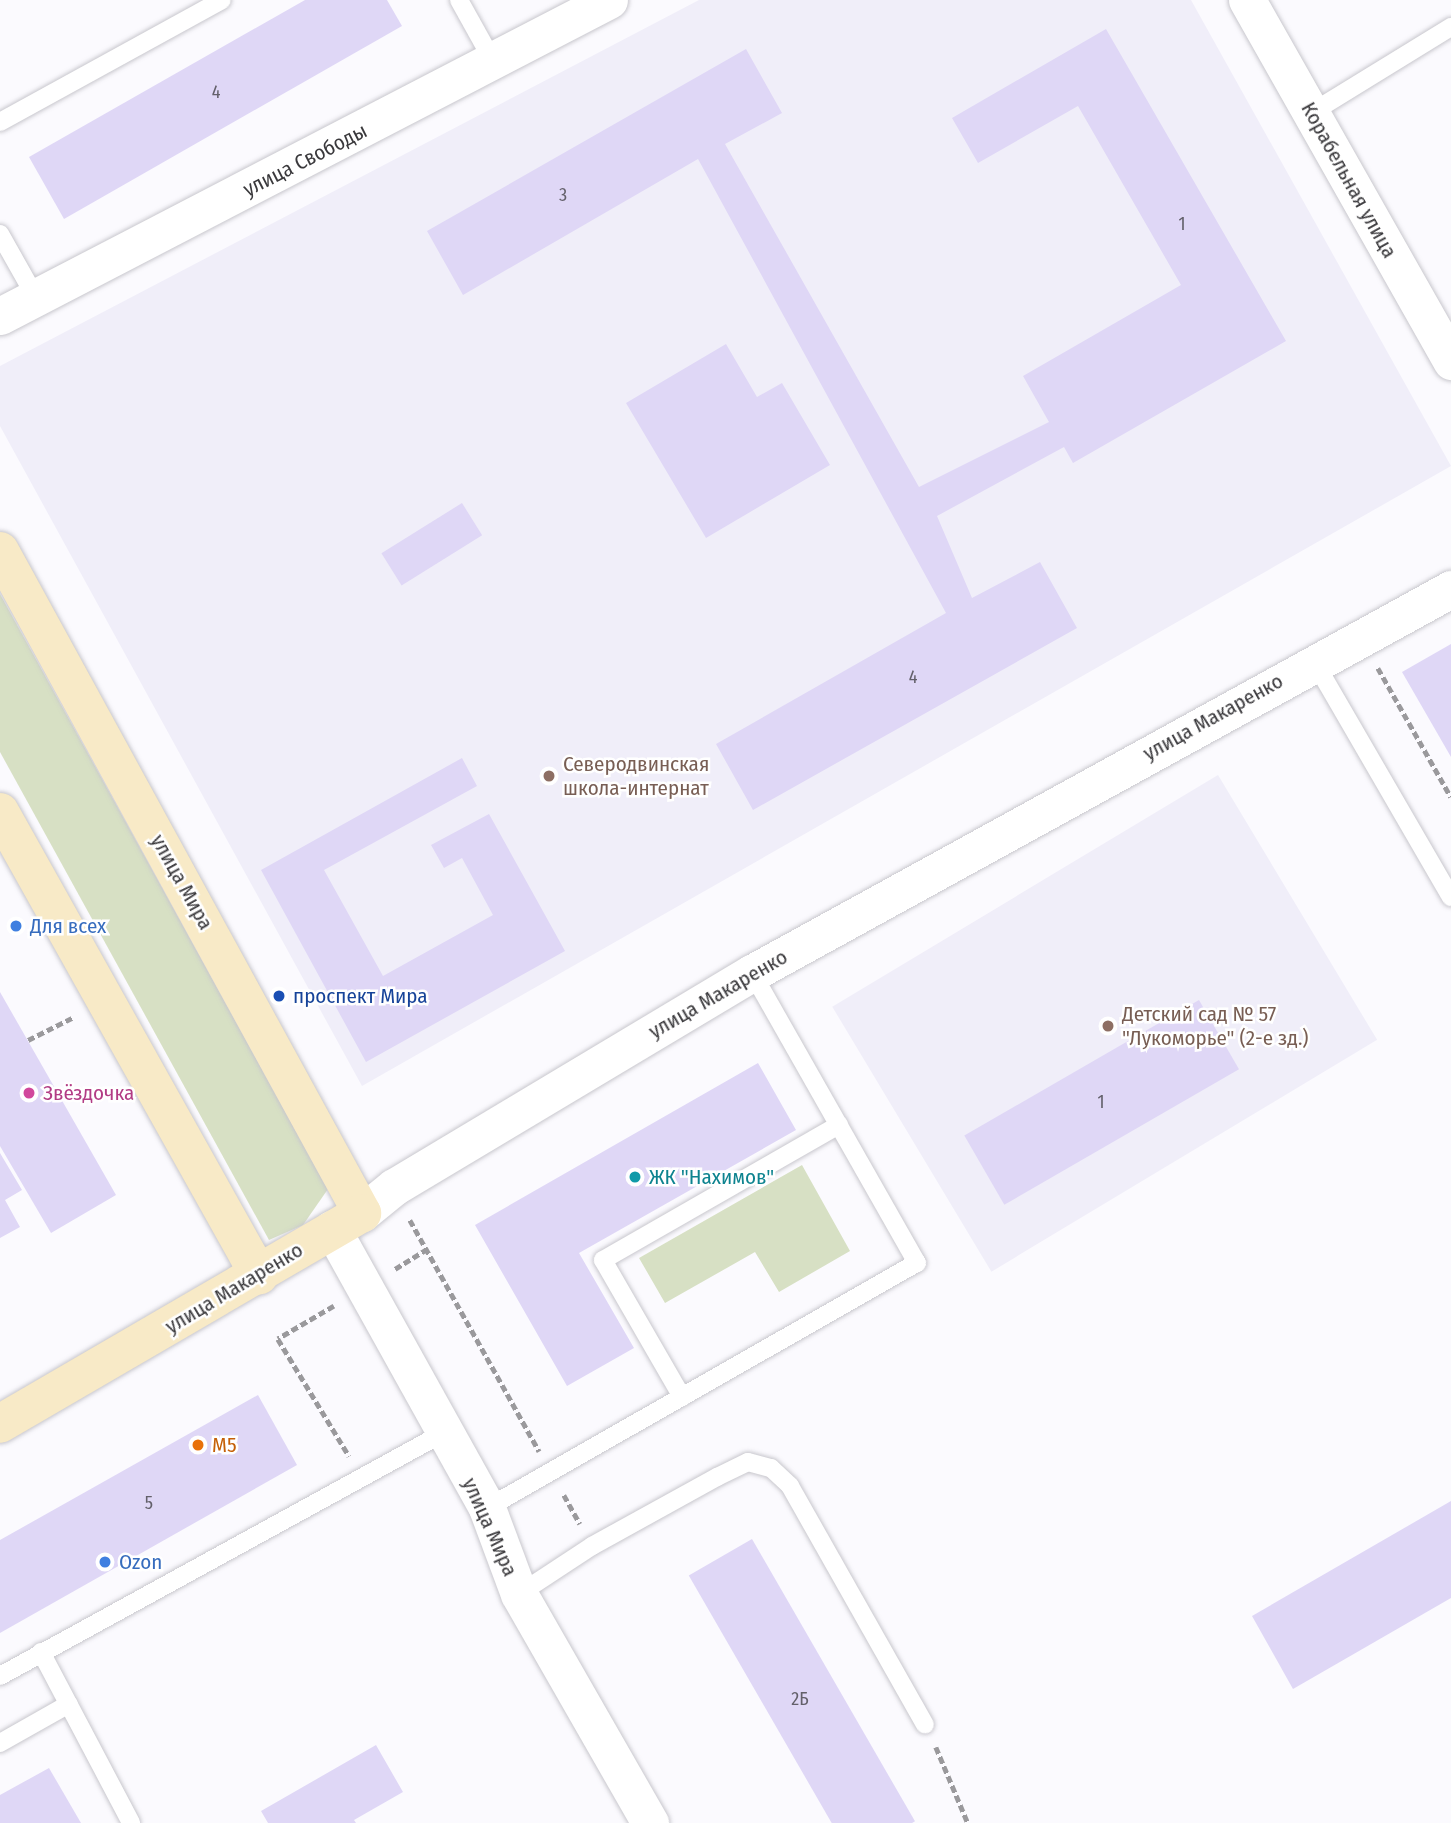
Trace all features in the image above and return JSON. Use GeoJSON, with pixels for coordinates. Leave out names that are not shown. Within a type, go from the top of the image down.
{"type":"FeatureCollection","features":[{"type":"Feature","properties":{"kind":"main road","name":"улица Мира"},"geometry":{"type":"LineString","coordinates":[[0,551],[347,1221]]}},
{"type":"Feature","properties":{"kind":"main road"},"geometry":{"type":"LineString","coordinates":[[0,812],[259,1275]]}},
{"type":"Feature","properties":{"kind":"main road","name":"улица Макаренко"},"geometry":{"type":"LineString","coordinates":[[0,1424],[259,1275],[347,1221]]}},
{"type":"Feature","properties":{"kind":"street","name":"улица Свободы"},"geometry":{"type":"LineString","coordinates":[[0,316],[494,63],[609,0]]}},
{"type":"Feature","properties":{"kind":"street","name":"Корабельная улица"},"geometry":{"type":"LineString","coordinates":[[1247,0],[1451,361]]}},
{"type":"Feature","properties":{"kind":"street","name":"улица Макаренко"},"geometry":{"type":"LineString","coordinates":[[347,1221],[394,1187],[752,973],[1314,661],[1451,589]]}},
{"type":"Feature","properties":{"kind":"street","name":"улица Мира"},"geometry":{"type":"LineString","coordinates":[[347,1221],[445,1432],[486,1508],[519,1594],[650,1823]]}},
{"type":"Feature","properties":{"kind":"lane"},"geometry":{"type":"LineString","coordinates":[[0,122],[222,0]]}},
{"type":"Feature","properties":{"kind":"lane"},"geometry":{"type":"LineString","coordinates":[[459,0],[494,63]]}},
{"type":"Feature","properties":{"kind":"lane"},"geometry":{"type":"LineString","coordinates":[[1311,113],[1451,27]]}},
{"type":"Feature","properties":{"kind":"lane"},"geometry":{"type":"LineString","coordinates":[[0,234],[36,298]]}},
{"type":"Feature","properties":{"kind":"lane"},"geometry":{"type":"LineString","coordinates":[[1314,661],[1451,897]]}},
{"type":"Feature","properties":{"kind":"lane"},"geometry":{"type":"LineString","coordinates":[[486,1508],[917,1263],[752,973]]}},
{"type":"Feature","properties":{"kind":"lane"},"geometry":{"type":"LineString","coordinates":[[682,1397],[603,1260],[838,1125]]}},
{"type":"Feature","properties":{"kind":"lane"},"geometry":{"type":"LineString","coordinates":[[0,1675],[445,1432]]}},
{"type":"Feature","properties":{"kind":"lane"},"geometry":{"type":"LineString","coordinates":[[519,1594],[592,1546],[748,1462],[771,1468],[790,1486],[926,1725]]}},
{"type":"Feature","properties":{"kind":"lane"},"geometry":{"type":"LineString","coordinates":[[41,1652],[131,1823]]}},
{"type":"Feature","properties":{"kind":"lane"},"geometry":{"type":"LineString","coordinates":[[0,1743],[69,1704]]}},
{"type":"Feature","properties":{"kind":"path"},"geometry":{"type":"LineString","coordinates":[[1374,662],[1451,797]]}},
{"type":"Feature","properties":{"kind":"path"},"geometry":{"type":"LineString","coordinates":[[28,1040],[84,1012]]}},
{"type":"Feature","properties":{"kind":"path"},"geometry":{"type":"LineString","coordinates":[[407,1214],[592,1546]]}},
{"type":"Feature","properties":{"kind":"path"},"geometry":{"type":"LineString","coordinates":[[278,1339],[362,1478]]}},
{"type":"Feature","properties":{"kind":"path"},"geometry":{"type":"LineString","coordinates":[[926,1725],[968,1823]]}},
{"type":"Feature","properties":{"kind":"shaded area","name":"Северодвинская школа-интернат"},"geometry":{"type":"Polygon","coordinates":[[[699,0],[1191,0],[1451,466],[362,1086],[0,426],[0,366],[699,0]]]}},
{"type":"Feature","properties":{"kind":"shaded area","name":"Детский сад № 57 \"Лукоморье\" (2-е зд.)"},"geometry":{"type":"Polygon","coordinates":[[[1218,775],[1377,1040],[991,1272],[832,1007],[1218,775]]]}},
{"type":"Feature","properties":{"kind":"green space"},"geometry":{"type":"Polygon","coordinates":[[[0,594],[328,1189],[303,1225],[269,1240],[0,752],[0,594]]]}},
{"type":"Feature","properties":{"kind":"green space"},"geometry":{"type":"Polygon","coordinates":[[[802,1165],[850,1251],[779,1292],[755,1252],[665,1303],[639,1258],[802,1165]]]}},
{"type":"Feature","properties":{"kind":"building"},"geometry":{"type":"Polygon","coordinates":[[[305,0],[387,0],[402,26],[64,219],[29,157],[305,0]]]}},
{"type":"Feature","properties":{"kind":"building"},"geometry":{"type":"Polygon","coordinates":[[[1106,29],[1286,341],[1073,463],[1064,447],[937,516],[972,598],[1040,562],[1077,628],[753,810],[716,744],[946,613],[698,159],[463,295],[427,231],[746,49],[782,113],[725,144],[919,487],[1049,422],[1023,376],[1181,285],[1078,106],[978,163],[952,118],[1106,29]]]}},
{"type":"Feature","properties":{"kind":"building"},"geometry":{"type":"Polygon","coordinates":[[[726,344],[757,397],[782,383],[830,465],[706,538],[626,403],[726,344]]]}},
{"type":"Feature","properties":{"kind":"building"},"geometry":{"type":"Polygon","coordinates":[[[462,503],[482,535],[402,586],[381,553],[462,503]]]}},
{"type":"Feature","properties":{"kind":"building"},"geometry":{"type":"Polygon","coordinates":[[[1451,644],[1451,757],[1402,672],[1451,644]]]}},
{"type":"Feature","properties":{"kind":"building"},"geometry":{"type":"Polygon","coordinates":[[[462,758],[477,786],[324,870],[383,976],[493,915],[462,858],[444,868],[431,845],[489,814],[565,951],[366,1062],[261,870],[462,758]]]}},
{"type":"Feature","properties":{"kind":"building","name":"Звёздочка"},"geometry":{"type":"Polygon","coordinates":[[[0,992],[116,1195],[51,1233],[0,1146],[0,992]]]}},
{"type":"Feature","properties":{"kind":"building"},"geometry":{"type":"Polygon","coordinates":[[[1199,1000],[1239,1069],[1004,1205],[964,1136],[1199,1000]]]}},
{"type":"Feature","properties":{"kind":"building","name":"ЖК \"Нахимов\""},"geometry":{"type":"Polygon","coordinates":[[[758,1063],[796,1130],[579,1253],[634,1348],[567,1386],[475,1225],[758,1063]]]}},
{"type":"Feature","properties":{"kind":"building"},"geometry":{"type":"Polygon","coordinates":[[[0,1153],[22,1190],[5,1200],[20,1227],[0,1238],[0,1153]]]}},
{"type":"Feature","properties":{"kind":"building"},"geometry":{"type":"Polygon","coordinates":[[[258,1395],[297,1465],[0,1633],[0,1540],[258,1395]]]}},
{"type":"Feature","properties":{"kind":"building"},"geometry":{"type":"Polygon","coordinates":[[[1451,1501],[1451,1598],[1293,1689],[1252,1616],[1451,1501]]]}},
{"type":"Feature","properties":{"kind":"building"},"geometry":{"type":"Polygon","coordinates":[[[752,1539],[915,1821],[832,1823],[689,1576],[752,1539]]]}},
{"type":"Feature","properties":{"kind":"building"},"geometry":{"type":"Polygon","coordinates":[[[376,1745],[403,1792],[354,1820],[356,1823],[268,1823],[261,1811],[376,1745]]]}},
{"type":"Feature","properties":{"kind":"building"},"geometry":{"type":"Polygon","coordinates":[[[49,1768],[81,1823],[0,1823],[0,1795],[49,1768]]]}},
{"type":"Feature","properties":{"kind":"place","name":"Северодвинская школа-интернат"},"geometry":{"type":"Point","coordinates":[549,776]}},
{"type":"Feature","properties":{"kind":"place","name":"Для всех"},"geometry":{"type":"Point","coordinates":[16,926]}},
{"type":"Feature","properties":{"kind":"place","name":"проспект Мира"},"geometry":{"type":"Point","coordinates":[279,996]}},
{"type":"Feature","properties":{"kind":"place","name":"Детский сад № 57 \"Лукоморье\" (2-е зд.)"},"geometry":{"type":"Point","coordinates":[1108,1026]}},
{"type":"Feature","properties":{"kind":"place","name":"Звёздочка"},"geometry":{"type":"Point","coordinates":[29,1093]}},
{"type":"Feature","properties":{"kind":"place","name":"ЖК \"Нахимов\""},"geometry":{"type":"Point","coordinates":[635,1177]}},
{"type":"Feature","properties":{"kind":"place","name":"М5"},"geometry":{"type":"Point","coordinates":[198,1445]}},
{"type":"Feature","properties":{"kind":"place","name":"Ozon"},"geometry":{"type":"Point","coordinates":[105,1562]}}]}
